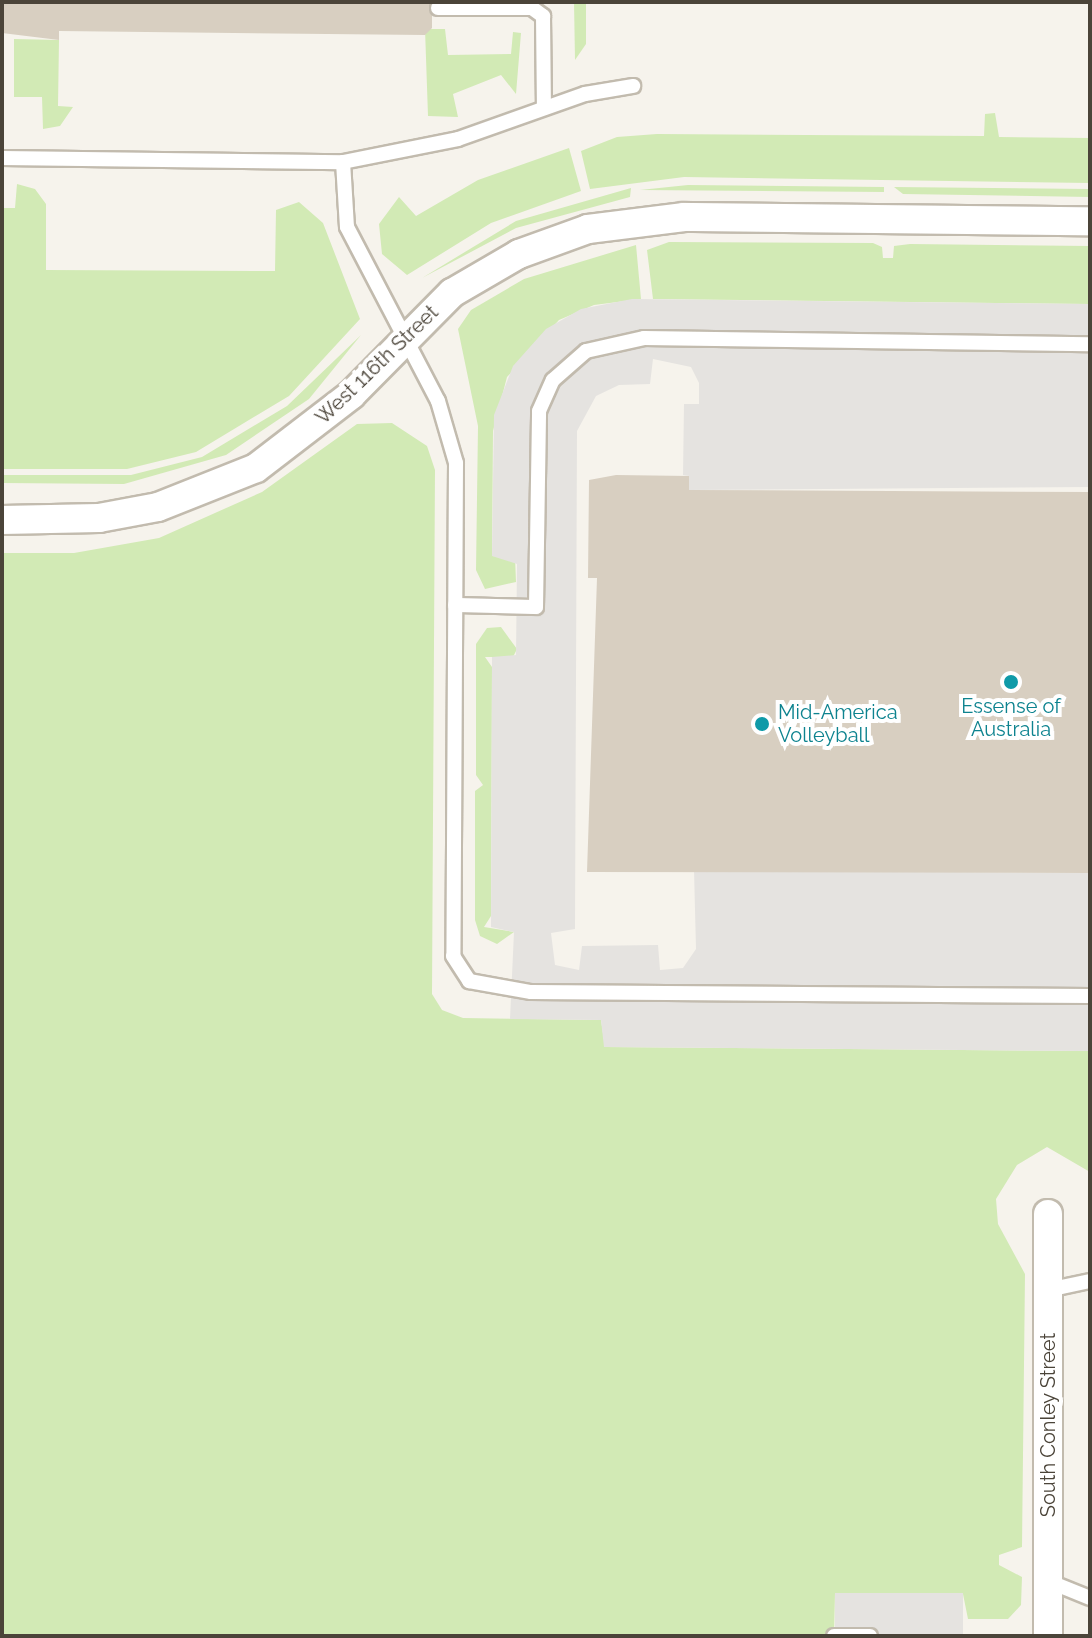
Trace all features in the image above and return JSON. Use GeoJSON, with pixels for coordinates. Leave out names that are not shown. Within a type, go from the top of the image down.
{"type":"FeatureCollection","features":[{"type":"Feature","properties":{"kind":"street","name":"West 116th Street"},"geometry":{"type":"LineString","coordinates":[[2,520],[99,518],[215,488],[304,435],[402,336],[486,271],[558,238],[614,223],[684,217],[1090,221]]}},
{"type":"Feature","properties":{"kind":"street","name":"South Conley Street"},"geometry":{"type":"LineString","coordinates":[[1048,1214],[1048,1636]]}},
{"type":"Feature","properties":{"kind":"lane"},"geometry":{"type":"LineString","coordinates":[[438,8],[532,8],[543,16],[544,108]]}},
{"type":"Feature","properties":{"kind":"lane"},"geometry":{"type":"LineString","coordinates":[[2,158],[343,162],[458,139],[544,108],[633,86]]}},
{"type":"Feature","properties":{"kind":"lane"},"geometry":{"type":"LineString","coordinates":[[343,162],[347,227],[450,427],[455,605],[453,956],[469,981],[531,992],[1090,996]]}},
{"type":"Feature","properties":{"kind":"lane"},"geometry":{"type":"LineString","coordinates":[[455,605],[536,607],[539,411],[553,380],[586,351],[644,338],[1090,344]]}},
{"type":"Feature","properties":{"kind":"lane"},"geometry":{"type":"LineString","coordinates":[[1048,1290],[1090,1281]]}},
{"type":"Feature","properties":{"kind":"lane"},"geometry":{"type":"LineString","coordinates":[[1048,1581],[1090,1598]]}},
{"type":"Feature","properties":{"kind":"lane"},"geometry":{"type":"LineString","coordinates":[[834,1636],[870,1636]]}},
{"type":"Feature","properties":{"kind":"green space"},"geometry":{"type":"Polygon","coordinates":[[[574,2],[586,2],[586,44],[575,60],[574,2]]]}},
{"type":"Feature","properties":{"kind":"green space"},"geometry":{"type":"Polygon","coordinates":[[[425,29],[445,29],[448,55],[511,54],[513,32],[521,33],[516,94],[501,75],[453,94],[458,117],[428,116],[425,29]]]}},
{"type":"Feature","properties":{"kind":"green space"},"geometry":{"type":"Polygon","coordinates":[[[14,39],[59,40],[58,106],[73,107],[60,126],[43,129],[42,97],[14,97],[14,39]]]}},
{"type":"Feature","properties":{"kind":"green space"},"geometry":{"type":"Polygon","coordinates":[[[995,113],[999,137],[1090,138],[1090,183],[684,177],[590,189],[581,151],[617,137],[657,134],[984,136],[985,114],[995,113]]]}},
{"type":"Feature","properties":{"kind":"green space"},"geometry":{"type":"Polygon","coordinates":[[[569,148],[581,191],[491,223],[407,275],[382,254],[379,224],[399,197],[416,216],[478,180],[569,148]]]}},
{"type":"Feature","properties":{"kind":"green space"},"geometry":{"type":"Polygon","coordinates":[[[17,184],[35,189],[46,204],[46,270],[275,271],[276,210],[299,202],[323,223],[360,319],[289,396],[196,452],[127,469],[2,469],[2,208],[15,208],[17,184]]]}},
{"type":"Feature","properties":{"kind":"green space"},"geometry":{"type":"Polygon","coordinates":[[[688,185],[884,187],[884,192],[640,190],[688,185]]]}},
{"type":"Feature","properties":{"kind":"green space"},"geometry":{"type":"Polygon","coordinates":[[[894,187],[1090,189],[1090,197],[903,194],[894,187]]]}},
{"type":"Feature","properties":{"kind":"green space"},"geometry":{"type":"Polygon","coordinates":[[[631,188],[630,197],[516,228],[422,278],[516,221],[631,188]]]}},
{"type":"Feature","properties":{"kind":"green space"},"geometry":{"type":"Polygon","coordinates":[[[669,242],[873,243],[882,247],[883,258],[893,258],[894,246],[910,244],[1090,246],[1090,304],[653,299],[647,250],[669,242]]]}},
{"type":"Feature","properties":{"kind":"green space"},"geometry":{"type":"Polygon","coordinates":[[[636,245],[641,299],[594,305],[559,320],[507,377],[493,431],[492,556],[515,557],[516,582],[485,589],[476,570],[478,426],[458,329],[471,310],[524,279],[636,245]]]}},
{"type":"Feature","properties":{"kind":"green space"},"geometry":{"type":"Polygon","coordinates":[[[361,335],[309,399],[226,455],[124,484],[2,483],[2,475],[131,475],[202,457],[287,406],[361,335]]]}},
{"type":"Feature","properties":{"kind":"green space"},"geometry":{"type":"Polygon","coordinates":[[[392,423],[427,446],[435,470],[432,994],[442,1010],[463,1018],[601,1020],[605,1047],[1090,1051],[1090,1172],[1047,1147],[1017,1165],[996,1199],[998,1224],[1025,1274],[1022,1547],[999,1555],[999,1565],[1022,1577],[1021,1605],[1008,1619],[968,1619],[963,1594],[835,1593],[834,1636],[2,1636],[2,553],[74,553],[159,538],[262,492],[357,424],[392,423]]]}},
{"type":"Feature","properties":{"kind":"green space"},"geometry":{"type":"Polygon","coordinates":[[[501,627],[517,649],[513,657],[485,657],[492,667],[491,916],[484,927],[514,932],[497,944],[480,936],[475,920],[475,791],[483,785],[476,775],[476,644],[487,628],[501,627]]]}},
{"type":"Feature","properties":{"kind":"shaded area"},"geometry":{"type":"Polygon","coordinates":[[[632,299],[1090,304],[1090,487],[689,490],[689,476],[683,475],[684,404],[699,404],[699,383],[691,367],[653,359],[650,384],[619,385],[596,396],[577,431],[575,929],[551,933],[555,965],[579,970],[582,946],[658,945],[660,970],[683,968],[696,949],[694,870],[1090,873],[1090,1051],[604,1047],[601,1020],[510,1019],[514,932],[491,927],[492,657],[516,655],[517,564],[492,556],[494,415],[513,366],[546,329],[581,309],[632,299]]]}},
{"type":"Feature","properties":{"kind":"shaded area"},"geometry":{"type":"Polygon","coordinates":[[[835,1593],[963,1593],[963,1636],[835,1636],[835,1593]]]}},
{"type":"Feature","properties":{"kind":"building"},"geometry":{"type":"Polygon","coordinates":[[[2,2],[432,2],[432,28],[425,35],[59,31],[59,40],[2,33],[2,2]]]}},
{"type":"Feature","properties":{"kind":"building","name":"Mid-America Volleyball"},"geometry":{"type":"Polygon","coordinates":[[[616,475],[689,476],[689,490],[1090,492],[1090,873],[587,872],[597,578],[588,578],[589,480],[616,475]]]}},
{"type":"Feature","properties":{"kind":"place","name":"Essense of Australia"},"geometry":{"type":"Point","coordinates":[1011,682]}},
{"type":"Feature","properties":{"kind":"place","name":"Mid-America Volleyball"},"geometry":{"type":"Point","coordinates":[762,724]}}]}
